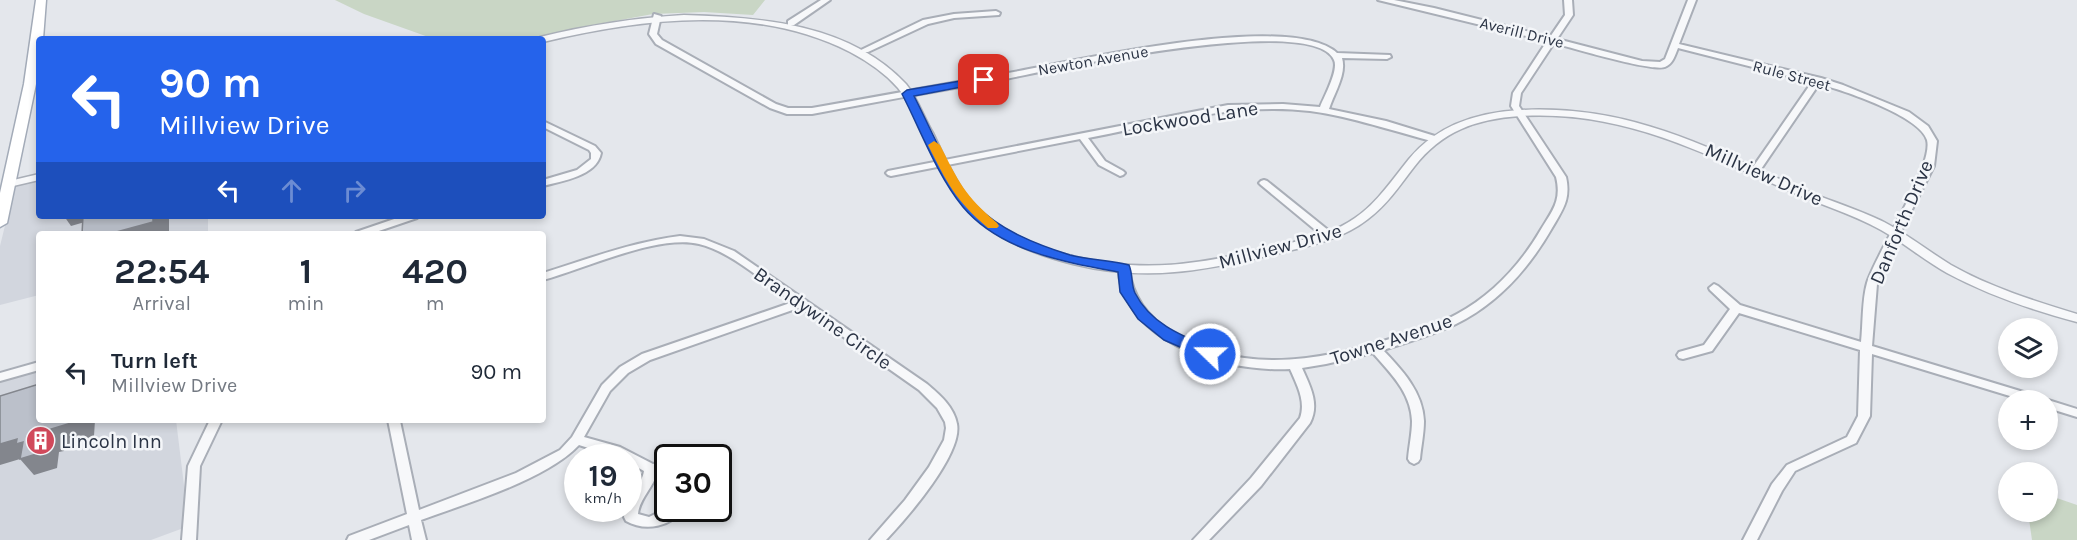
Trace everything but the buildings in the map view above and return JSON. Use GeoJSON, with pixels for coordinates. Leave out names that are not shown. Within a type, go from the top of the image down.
{"type":"FeatureCollection","features":[{"type":"Feature","properties":{"kind":"main road"},"geometry":{"type":"LineString","coordinates":[[39,36],[41,0]]}},
{"type":"Feature","properties":{"kind":"main road"},"geometry":{"type":"LineString","coordinates":[[0,223],[36,52]]}},
{"type":"Feature","properties":{"kind":"street"},"geometry":{"type":"LineString","coordinates":[[791,22],[826,0]]}},
{"type":"Feature","properties":{"kind":"street","name":"Averill Drive"},"geometry":{"type":"LineString","coordinates":[[1382,0],[1434,10],[1642,63],[1662,65],[1669,60],[1676,45]]}},
{"type":"Feature","properties":{"kind":"street"},"geometry":{"type":"LineString","coordinates":[[1520,114],[1515,106],[1517,93],[1569,15],[1568,0]]}},
{"type":"Feature","properties":{"kind":"street"},"geometry":{"type":"LineString","coordinates":[[1676,45],[1692,0]]}},
{"type":"Feature","properties":{"kind":"street"},"geometry":{"type":"LineString","coordinates":[[865,50],[926,22],[954,16],[996,13]]}},
{"type":"Feature","properties":{"kind":"street","name":"Millview Drive"},"geometry":{"type":"LineString","coordinates":[[546,38],[600,24],[657,16],[727,15],[791,22],[831,34],[865,50],[893,73],[907,94],[956,188],[969,206],[998,230],[1024,243],[1053,254],[1088,263],[1124,268],[1198,267],[1329,236],[1364,218],[1377,207],[1422,150],[1435,139],[1462,125],[1478,120],[1520,114],[1588,116],[1635,124],[1690,141],[1791,188],[1856,214],[1896,234],[1930,258],[1985,286],[2015,299],[2077,318]]}},
{"type":"Feature","properties":{"kind":"street","name":"Newton Avenue"},"geometry":{"type":"LineString","coordinates":[[657,16],[653,34],[659,42],[780,109],[812,111],[1206,42],[1263,40],[1300,42],[1323,47],[1336,55],[1387,57]]}},
{"type":"Feature","properties":{"kind":"street","name":"Rule Street"},"geometry":{"type":"LineString","coordinates":[[1676,45],[1818,80],[1906,114]]}},
{"type":"Feature","properties":{"kind":"street"},"geometry":{"type":"LineString","coordinates":[[1324,109],[1339,70],[1340,63],[1336,55]]}},
{"type":"Feature","properties":{"kind":"street"},"geometry":{"type":"LineString","coordinates":[[1756,170],[1818,80]]}},
{"type":"Feature","properties":{"kind":"street","name":"Lockwood Lane"},"geometry":{"type":"LineString","coordinates":[[891,173],[1228,108],[1274,105],[1324,109],[1371,118],[1435,139]]}},
{"type":"Feature","properties":{"kind":"street","name":"Towne Avenue"},"geometry":{"type":"LineString","coordinates":[[1124,268],[1127,292],[1143,316],[1170,337],[1231,362],[1267,367],[1295,366],[1335,360],[1437,328],[1467,314],[1510,282],[1525,264],[1563,199],[1564,189],[1561,177],[1520,114]]}},
{"type":"Feature","properties":{"kind":"street","name":"Danforth Drive"},"geometry":{"type":"LineString","coordinates":[[1750,540],[1776,488],[1791,468],[1852,440],[1864,416],[1866,348],[1872,284],[1884,255],[1929,166],[1932,141],[1925,128],[1906,114]]}},
{"type":"Feature","properties":{"kind":"street"},"geometry":{"type":"LineString","coordinates":[[546,125],[592,148],[596,153],[595,160],[589,166],[568,178],[546,182]]}},
{"type":"Feature","properties":{"kind":"street"},"geometry":{"type":"LineString","coordinates":[[1082,136],[1102,164],[1120,173]]}},
{"type":"Feature","properties":{"kind":"street"},"geometry":{"type":"LineString","coordinates":[[9,184],[36,178]]}},
{"type":"Feature","properties":{"kind":"street"},"geometry":{"type":"LineString","coordinates":[[1264,183],[1329,236]]}},
{"type":"Feature","properties":{"kind":"street"},"geometry":{"type":"LineString","coordinates":[[368,231],[402,219]]}},
{"type":"Feature","properties":{"kind":"street","name":"Brandywine Circle"},"geometry":{"type":"LineString","coordinates":[[546,276],[650,244],[674,239],[696,240],[730,253],[923,387],[942,405],[949,416],[951,436],[943,456],[921,489],[877,540]]}},
{"type":"Feature","properties":{"kind":"street"},"geometry":{"type":"LineString","coordinates":[[1714,288],[1736,308],[2003,390]]}},
{"type":"Feature","properties":{"kind":"street"},"geometry":{"type":"LineString","coordinates":[[354,540],[521,477],[564,453],[576,440],[606,387],[633,363],[659,351],[802,303]]}},
{"type":"Feature","properties":{"kind":"street"},"geometry":{"type":"LineString","coordinates":[[1683,355],[1708,348],[1736,308]]}},
{"type":"Feature","properties":{"kind":"street"},"geometry":{"type":"LineString","coordinates":[[1376,348],[1407,385],[1415,401],[1419,419],[1414,459]]}},
{"type":"Feature","properties":{"kind":"street"},"geometry":{"type":"LineString","coordinates":[[1200,540],[1256,482],[1306,420],[1309,413],[1309,400],[1295,366]]}},
{"type":"Feature","properties":{"kind":"street"},"geometry":{"type":"LineString","coordinates":[[0,377],[36,367]]}},
{"type":"Feature","properties":{"kind":"street"},"geometry":{"type":"LineString","coordinates":[[2058,407],[2077,413]]}},
{"type":"Feature","properties":{"kind":"street"},"geometry":{"type":"LineString","coordinates":[[189,540],[194,466],[215,423]]}},
{"type":"Feature","properties":{"kind":"street"},"geometry":{"type":"LineString","coordinates":[[394,423],[419,540]]}},
{"type":"Feature","properties":{"kind":"street"},"geometry":{"type":"LineString","coordinates":[[576,440],[610,447],[654,468]]}},
{"type":"Feature","properties":{"kind":"street"},"geometry":{"type":"LineString","coordinates":[[651,469],[650,477],[632,507],[631,517],[643,523],[655,522]]}},
{"type":"Feature","properties":{"kind":"shaded area"},"geometry":{"type":"Polygon","coordinates":[[[36,181],[36,219],[208,219],[208,231],[36,231],[36,296],[0,305],[0,246],[15,185],[36,181]]]}},
{"type":"Feature","properties":{"kind":"shaded area"},"geometry":{"type":"Polygon","coordinates":[[[36,372],[36,423],[176,423],[189,526],[151,540],[0,540],[0,382],[36,372]]]}},
{"type":"Feature","properties":{"kind":"green space"},"geometry":{"type":"Polygon","coordinates":[[[335,0],[765,0],[753,15],[704,12],[653,14],[577,28],[546,36],[426,36],[364,14],[335,0]]]}},
{"type":"Feature","properties":{"kind":"green space"},"geometry":{"type":"Polygon","coordinates":[[[2058,498],[2077,505],[2077,540],[2032,540],[2029,522],[2058,522],[2058,498]]]}},
{"type":"Feature","properties":{"kind":"slow traffic"},"geometry":{"type":"LineString","coordinates":[[934,145],[956,188],[969,206],[993,226]]}},
{"type":"Feature","properties":{"kind":"place","name":"Lincoln Inn"},"geometry":{"type":"Point","coordinates":[40,441]}},
{"type":"Feature","properties":{"kind":"route"},"geometry":{"type":"LineString","coordinates":[[984,80],[907,94],[956,188],[969,206],[998,230],[1024,243],[1070,259],[1124,268],[1127,292],[1143,316],[1170,337],[1210,354]]}}]}
